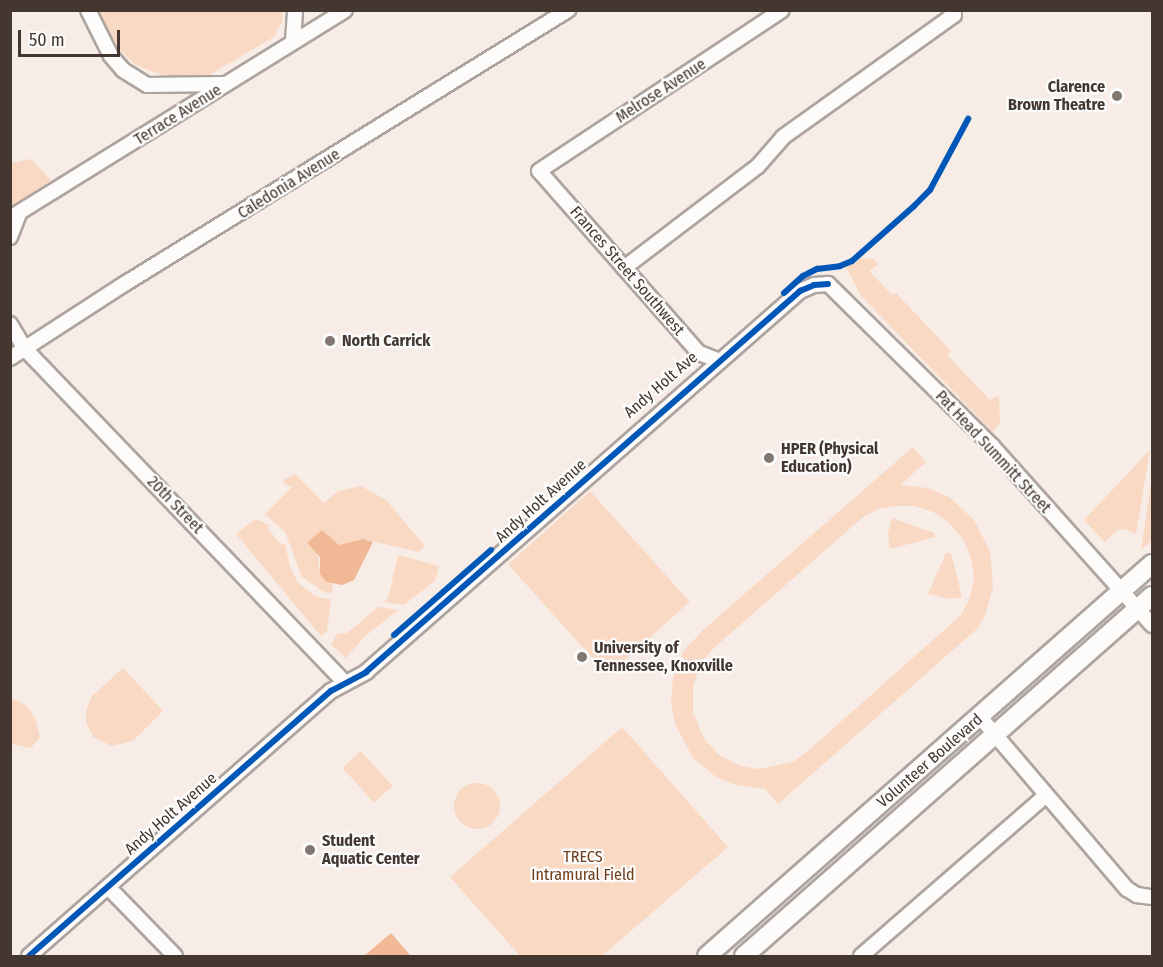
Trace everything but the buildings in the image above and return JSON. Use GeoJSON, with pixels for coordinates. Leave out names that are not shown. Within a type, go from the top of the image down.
{"type":"FeatureCollection","features":[{"type":"Feature","properties":{"kind":"street"},"geometry":{"type":"LineString","coordinates":[[88,10],[111,56],[123,70],[147,85],[227,84]]}},
{"type":"Feature","properties":{"kind":"street"},"geometry":{"type":"LineString","coordinates":[[293,41],[295,10]]}},
{"type":"Feature","properties":{"kind":"street","name":"Terrace Avenue"},"geometry":{"type":"LineString","coordinates":[[15,216],[345,10]]}},
{"type":"Feature","properties":{"kind":"street","name":"Caledonia Avenue"},"geometry":{"type":"LineString","coordinates":[[10,358],[568,10]]}},
{"type":"Feature","properties":{"kind":"street","name":"Melrose Avenue"},"geometry":{"type":"LineString","coordinates":[[539,171],[782,10]]}},
{"type":"Feature","properties":{"kind":"street"},"geometry":{"type":"LineString","coordinates":[[624,268],[758,166],[783,137],[953,13]]}},
{"type":"Feature","properties":{"kind":"street","name":"Frances Street Southwest"},"geometry":{"type":"LineString","coordinates":[[539,171],[699,353],[720,361]]}},
{"type":"Feature","properties":{"kind":"street"},"geometry":{"type":"LineString","coordinates":[[10,237],[15,216]]}},
{"type":"Feature","properties":{"kind":"street","name":"Andy Holt Avenue"},"geometry":{"type":"LineString","coordinates":[[29,957],[344,682],[366,672],[800,291],[814,285],[828,284]]}},
{"type":"Feature","properties":{"kind":"street","name":"Pat Head Summitt Street"},"geometry":{"type":"LineString","coordinates":[[828,284],[992,446],[1120,592],[1152,625]]}},
{"type":"Feature","properties":{"kind":"street","name":"20th Street"},"geometry":{"type":"LineString","coordinates":[[10,324],[25,349],[344,682]]}},
{"type":"Feature","properties":{"kind":"street","name":"Volunteer Boulevard"},"geometry":{"type":"LineString","coordinates":[[707,957],[1152,564]]}},
{"type":"Feature","properties":{"kind":"street","name":"Volunteer Boulevard"},"geometry":{"type":"LineString","coordinates":[[750,955],[1152,596]]}},
{"type":"Feature","properties":{"kind":"street"},"geometry":{"type":"LineString","coordinates":[[980,717],[1045,796],[1127,889],[1137,895],[1152,897]]}},
{"type":"Feature","properties":{"kind":"street"},"geometry":{"type":"LineString","coordinates":[[861,957],[1045,796]]}},
{"type":"Feature","properties":{"kind":"street"},"geometry":{"type":"LineString","coordinates":[[108,887],[175,957]]}},
{"type":"Feature","properties":{"kind":"green space"},"geometry":{"type":"Polygon","coordinates":[[[97,11],[282,11],[283,20],[274,37],[206,77],[169,78],[134,64],[118,47],[97,11]]]}},
{"type":"Feature","properties":{"kind":"green space"},"geometry":{"type":"Polygon","coordinates":[[[31,159],[51,180],[11,207],[11,163],[31,159]]]}},
{"type":"Feature","properties":{"kind":"green space"},"geometry":{"type":"Polygon","coordinates":[[[860,258],[873,259],[879,264],[869,271],[892,295],[896,293],[951,351],[947,355],[990,400],[999,395],[1000,422],[993,432],[861,296],[846,267],[860,258]]]}},
{"type":"Feature","properties":{"kind":"green space"},"geometry":{"type":"Polygon","coordinates":[[[913,447],[926,462],[900,485],[928,488],[949,497],[974,520],[990,551],[993,588],[985,615],[978,628],[778,804],[765,789],[736,785],[716,777],[693,758],[675,724],[671,703],[673,677],[683,652],[703,630],[913,447]],[[914,506],[878,509],[863,517],[703,660],[693,685],[693,712],[704,739],[719,755],[741,766],[758,769],[793,762],[961,615],[970,598],[974,578],[971,557],[963,539],[947,521],[933,512],[914,506]]]}},
{"type":"Feature","properties":{"kind":"green space"},"geometry":{"type":"Polygon","coordinates":[[[1150,450],[1136,534],[1124,529],[1117,530],[1105,542],[1084,520],[1150,450]]]}},
{"type":"Feature","properties":{"kind":"green space"},"geometry":{"type":"Polygon","coordinates":[[[295,474],[324,503],[338,491],[361,486],[386,500],[425,546],[419,552],[363,539],[339,545],[322,530],[307,544],[318,554],[320,574],[333,586],[332,593],[324,592],[302,577],[285,532],[265,514],[292,487],[284,484],[284,480],[295,474]]]}},
{"type":"Feature","properties":{"kind":"green space"},"geometry":{"type":"Polygon","coordinates":[[[1152,478],[1152,540],[1141,550],[1152,478]]]}},
{"type":"Feature","properties":{"kind":"green space"},"geometry":{"type":"Polygon","coordinates":[[[590,491],[690,602],[608,675],[508,565],[590,491]]]}},
{"type":"Feature","properties":{"kind":"green space"},"geometry":{"type":"Polygon","coordinates":[[[892,518],[934,533],[935,537],[890,549],[888,534],[892,518]]]}},
{"type":"Feature","properties":{"kind":"green space"},"geometry":{"type":"Polygon","coordinates":[[[255,519],[270,525],[268,528],[280,544],[285,544],[290,566],[298,583],[315,596],[331,600],[327,631],[321,636],[236,534],[255,519]]]}},
{"type":"Feature","properties":{"kind":"green space"},"geometry":{"type":"Polygon","coordinates":[[[946,553],[951,553],[962,597],[949,599],[928,594],[946,553]]]}},
{"type":"Feature","properties":{"kind":"green space"},"geometry":{"type":"Polygon","coordinates":[[[398,555],[439,566],[435,581],[404,605],[384,602],[388,598],[398,555]]]}},
{"type":"Feature","properties":{"kind":"green space"},"geometry":{"type":"Polygon","coordinates":[[[378,607],[398,610],[363,638],[346,658],[331,644],[338,634],[347,633],[378,607]]]}},
{"type":"Feature","properties":{"kind":"green space"},"geometry":{"type":"Polygon","coordinates":[[[123,668],[163,711],[133,741],[112,746],[93,737],[86,722],[86,711],[92,696],[123,668]]]}},
{"type":"Feature","properties":{"kind":"green space"},"geometry":{"type":"Polygon","coordinates":[[[10,697],[27,706],[36,720],[40,737],[31,748],[11,744],[10,697]]]}},
{"type":"Feature","properties":{"kind":"green space","name":"TRECS Intramural Field"},"geometry":{"type":"Polygon","coordinates":[[[622,727],[728,847],[602,956],[520,956],[450,877],[622,727]]]}},
{"type":"Feature","properties":{"kind":"green space"},"geometry":{"type":"Polygon","coordinates":[[[361,751],[392,786],[374,803],[342,768],[361,751]]]}},
{"type":"Feature","properties":{"kind":"green space"},"geometry":{"type":"Polygon","coordinates":[[[482,783],[494,789],[499,797],[499,815],[494,823],[486,828],[472,829],[464,826],[457,819],[454,801],[457,793],[464,786],[482,783]]]}},
{"type":"Feature","properties":{"kind":"shaded area"},"geometry":{"type":"Polygon","coordinates":[[[322,530],[339,545],[363,539],[373,542],[354,580],[342,585],[326,582],[320,574],[320,557],[307,543],[322,530]]]}},
{"type":"Feature","properties":{"kind":"shaded area"},"geometry":{"type":"Polygon","coordinates":[[[391,933],[411,956],[364,956],[391,933]]]}},
{"type":"Feature","properties":{"kind":"cycle path"},"geometry":{"type":"LineString","coordinates":[[784,293],[803,276],[817,269],[840,266],[852,261],[914,206],[930,190],[968,119]]}},
{"type":"Feature","properties":{"kind":"cycle path","name":"Andy Holt Ave"},"geometry":{"type":"LineString","coordinates":[[29,956],[331,691],[366,672],[800,291],[814,285],[828,284]]}},
{"type":"Feature","properties":{"kind":"cycle path"},"geometry":{"type":"LineString","coordinates":[[394,635],[491,550]]}},
{"type":"Feature","properties":{"kind":"place","name":"Clarence Brown Theatre"},"geometry":{"type":"Point","coordinates":[1117,96]}},
{"type":"Feature","properties":{"kind":"place","name":"North Carrick"},"geometry":{"type":"Point","coordinates":[330,341]}},
{"type":"Feature","properties":{"kind":"place","name":"HPER (Physical Education)"},"geometry":{"type":"Point","coordinates":[769,458]}},
{"type":"Feature","properties":{"kind":"place","name":"University of Tennessee, Knoxville"},"geometry":{"type":"Point","coordinates":[582,657]}},
{"type":"Feature","properties":{"kind":"place","name":"Student Aquatic Center"},"geometry":{"type":"Point","coordinates":[310,850]}}]}
